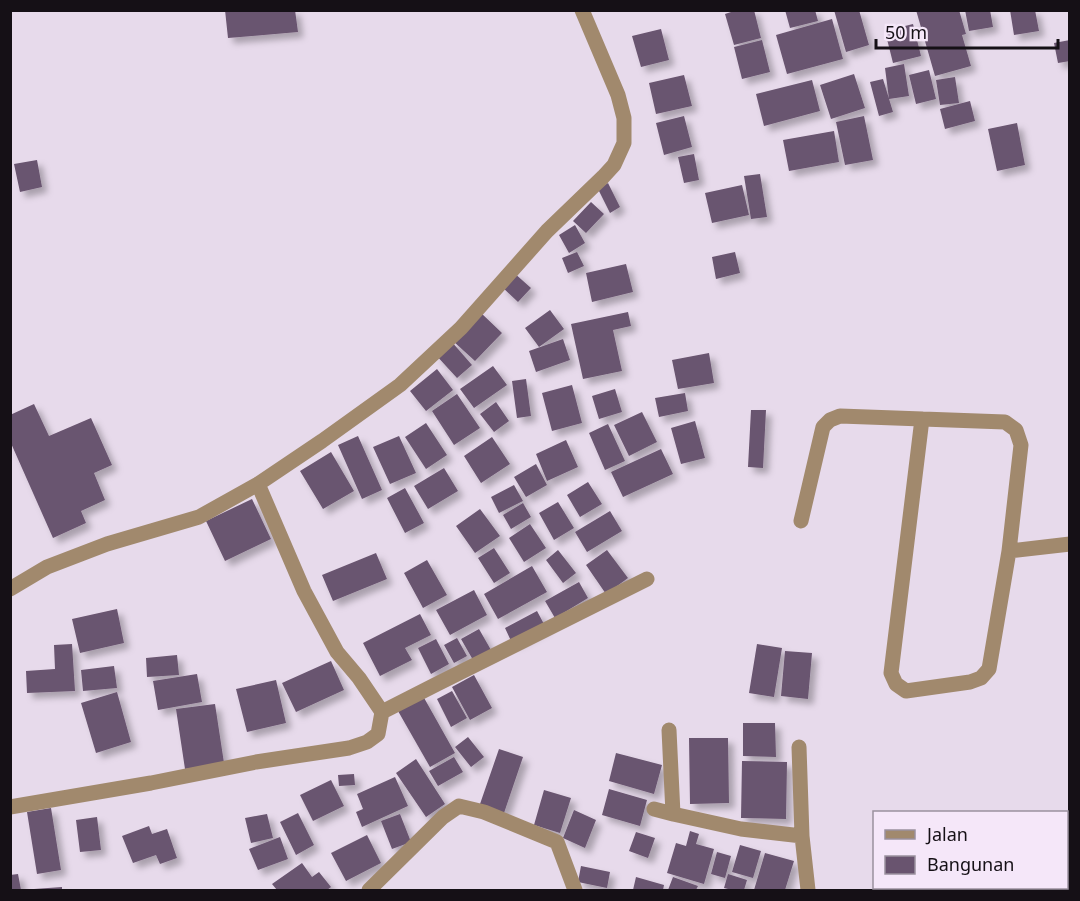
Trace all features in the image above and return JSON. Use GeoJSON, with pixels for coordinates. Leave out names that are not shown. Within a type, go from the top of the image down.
{"type":"FeatureCollection","features":[{"type":"Feature","properties":{"kind":"street"},"geometry":{"type":"LineString","coordinates":[[10,589],[47,567],[107,544],[199,517],[258,484],[400,385],[461,328],[547,231],[614,165],[624,143],[624,118],[618,96],[582,10]]}},
{"type":"Feature","properties":{"kind":"street"},"geometry":{"type":"LineString","coordinates":[[801,521],[823,427],[830,420],[840,416],[1005,422],[1016,430],[1021,445],[1009,551],[988,669],[981,678],[970,682],[906,691],[897,684],[891,673],[922,419]]}},
{"type":"Feature","properties":{"kind":"street"},"geometry":{"type":"LineString","coordinates":[[10,807],[256,762],[349,748],[367,742],[378,734],[382,712],[359,678],[336,652],[304,591],[258,484]]}},
{"type":"Feature","properties":{"kind":"street"},"geometry":{"type":"LineString","coordinates":[[1009,551],[1070,544]]}},
{"type":"Feature","properties":{"kind":"street"},"geometry":{"type":"LineString","coordinates":[[382,712],[647,579]]}},
{"type":"Feature","properties":{"kind":"street"},"geometry":{"type":"LineString","coordinates":[[669,730],[673,814]]}},
{"type":"Feature","properties":{"kind":"street"},"geometry":{"type":"LineString","coordinates":[[799,747],[802,836],[808,891]]}},
{"type":"Feature","properties":{"kind":"street"},"geometry":{"type":"LineString","coordinates":[[369,891],[443,817],[459,806],[484,812],[557,842],[575,891]]}},
{"type":"Feature","properties":{"kind":"street"},"geometry":{"type":"LineString","coordinates":[[654,809],[741,830],[802,836]]}},
{"type":"Feature","properties":{"kind":"building"},"geometry":{"type":"Polygon","coordinates":[[[225,10],[295,10],[298,32],[228,38],[225,10]]]}},
{"type":"Feature","properties":{"kind":"building"},"geometry":{"type":"Polygon","coordinates":[[[737,10],[754,10],[761,38],[734,45],[725,14],[737,10]]]}},
{"type":"Feature","properties":{"kind":"building"},"geometry":{"type":"Polygon","coordinates":[[[785,10],[815,10],[818,21],[790,28],[785,10]]]}},
{"type":"Feature","properties":{"kind":"building"},"geometry":{"type":"Polygon","coordinates":[[[834,10],[859,10],[869,45],[846,52],[834,10]]]}},
{"type":"Feature","properties":{"kind":"building"},"geometry":{"type":"Polygon","coordinates":[[[916,10],[959,10],[966,34],[962,35],[971,66],[935,76],[916,10]]]}},
{"type":"Feature","properties":{"kind":"building"},"geometry":{"type":"Polygon","coordinates":[[[965,10],[990,10],[993,27],[969,31],[965,10]]]}},
{"type":"Feature","properties":{"kind":"building"},"geometry":{"type":"Polygon","coordinates":[[[1010,10],[1035,10],[1039,31],[1014,35],[1010,10]]]}},
{"type":"Feature","properties":{"kind":"building"},"geometry":{"type":"Polygon","coordinates":[[[832,19],[843,59],[787,74],[776,35],[832,19]]]}},
{"type":"Feature","properties":{"kind":"building"},"geometry":{"type":"Polygon","coordinates":[[[913,24],[921,56],[893,63],[885,31],[913,24]]]}},
{"type":"Feature","properties":{"kind":"building"},"geometry":{"type":"Polygon","coordinates":[[[661,29],[669,60],[641,67],[632,36],[661,29]]]}},
{"type":"Feature","properties":{"kind":"building"},"geometry":{"type":"Polygon","coordinates":[[[762,40],[770,72],[742,79],[734,47],[762,40]]]}},
{"type":"Feature","properties":{"kind":"building"},"geometry":{"type":"Polygon","coordinates":[[[1070,40],[1070,61],[1058,63],[1054,43],[1070,40]]]}},
{"type":"Feature","properties":{"kind":"building"},"geometry":{"type":"Polygon","coordinates":[[[904,64],[909,96],[889,99],[885,68],[904,64]]]}},
{"type":"Feature","properties":{"kind":"building"},"geometry":{"type":"Polygon","coordinates":[[[929,70],[936,99],[916,104],[909,75],[929,70]]]}},
{"type":"Feature","properties":{"kind":"building"},"geometry":{"type":"Polygon","coordinates":[[[854,74],[865,108],[831,119],[820,85],[854,74]]]}},
{"type":"Feature","properties":{"kind":"building"},"geometry":{"type":"Polygon","coordinates":[[[684,75],[692,106],[656,114],[649,83],[684,75]]]}},
{"type":"Feature","properties":{"kind":"building"},"geometry":{"type":"Polygon","coordinates":[[[955,77],[959,103],[940,105],[936,80],[955,77]]]}},
{"type":"Feature","properties":{"kind":"building"},"geometry":{"type":"Polygon","coordinates":[[[883,79],[893,112],[879,116],[870,82],[883,79]]]}},
{"type":"Feature","properties":{"kind":"building"},"geometry":{"type":"Polygon","coordinates":[[[812,80],[820,111],[764,126],[756,94],[812,80]]]}},
{"type":"Feature","properties":{"kind":"building"},"geometry":{"type":"Polygon","coordinates":[[[970,101],[975,121],[945,129],[940,109],[970,101]]]}},
{"type":"Feature","properties":{"kind":"building"},"geometry":{"type":"Polygon","coordinates":[[[684,116],[692,147],[664,155],[656,123],[684,116]]]}},
{"type":"Feature","properties":{"kind":"building"},"geometry":{"type":"Polygon","coordinates":[[[864,116],[873,160],[845,165],[836,122],[864,116]]]}},
{"type":"Feature","properties":{"kind":"building"},"geometry":{"type":"Polygon","coordinates":[[[1017,123],[1025,165],[997,171],[988,129],[1017,123]]]}},
{"type":"Feature","properties":{"kind":"building"},"geometry":{"type":"Polygon","coordinates":[[[834,131],[839,162],[789,171],[783,140],[834,131]]]}},
{"type":"Feature","properties":{"kind":"building"},"geometry":{"type":"Polygon","coordinates":[[[694,154],[699,180],[684,183],[678,157],[694,154]]]}},
{"type":"Feature","properties":{"kind":"building"},"geometry":{"type":"Polygon","coordinates":[[[37,160],[42,187],[20,192],[14,164],[37,160]]]}},
{"type":"Feature","properties":{"kind":"building"},"geometry":{"type":"Polygon","coordinates":[[[760,174],[767,217],[751,219],[744,176],[760,174]]]}},
{"type":"Feature","properties":{"kind":"building"},"geometry":{"type":"Polygon","coordinates":[[[608,183],[620,207],[610,213],[598,189],[608,183]]]}},
{"type":"Feature","properties":{"kind":"building"},"geometry":{"type":"Polygon","coordinates":[[[742,185],[749,215],[712,223],[705,193],[742,185]]]}},
{"type":"Feature","properties":{"kind":"building"},"geometry":{"type":"Polygon","coordinates":[[[591,202],[604,214],[586,233],[573,221],[591,202]]]}},
{"type":"Feature","properties":{"kind":"building"},"geometry":{"type":"Polygon","coordinates":[[[575,225],[585,243],[569,253],[559,235],[575,225]]]}},
{"type":"Feature","properties":{"kind":"building"},"geometry":{"type":"Polygon","coordinates":[[[577,252],[584,266],[568,273],[562,258],[577,252]]]}},
{"type":"Feature","properties":{"kind":"building"},"geometry":{"type":"Polygon","coordinates":[[[735,252],[740,273],[716,279],[712,257],[735,252]]]}},
{"type":"Feature","properties":{"kind":"building"},"geometry":{"type":"Polygon","coordinates":[[[626,264],[633,292],[592,302],[586,273],[626,264]]]}},
{"type":"Feature","properties":{"kind":"building"},"geometry":{"type":"Polygon","coordinates":[[[513,272],[531,288],[518,302],[501,286],[513,272]]]}},
{"type":"Feature","properties":{"kind":"building"},"geometry":{"type":"Polygon","coordinates":[[[550,310],[564,329],[539,347],[525,328],[550,310]]]}},
{"type":"Feature","properties":{"kind":"building"},"geometry":{"type":"Polygon","coordinates":[[[480,312],[502,333],[475,361],[453,341],[480,312]]]}},
{"type":"Feature","properties":{"kind":"building"},"geometry":{"type":"Polygon","coordinates":[[[628,312],[631,326],[613,330],[622,371],[583,379],[571,324],[628,312]]]}},
{"type":"Feature","properties":{"kind":"building"},"geometry":{"type":"Polygon","coordinates":[[[563,339],[570,360],[536,372],[529,351],[563,339]]]}},
{"type":"Feature","properties":{"kind":"building"},"geometry":{"type":"Polygon","coordinates":[[[451,341],[472,365],[457,378],[435,354],[451,341]]]}},
{"type":"Feature","properties":{"kind":"building"},"geometry":{"type":"Polygon","coordinates":[[[709,353],[714,383],[678,389],[672,360],[709,353]]]}},
{"type":"Feature","properties":{"kind":"building"},"geometry":{"type":"Polygon","coordinates":[[[493,366],[507,385],[474,408],[460,389],[493,366]]]}},
{"type":"Feature","properties":{"kind":"building"},"geometry":{"type":"Polygon","coordinates":[[[437,369],[453,390],[426,411],[410,391],[437,369]]]}},
{"type":"Feature","properties":{"kind":"building"},"geometry":{"type":"Polygon","coordinates":[[[526,379],[531,416],[517,418],[512,381],[526,379]]]}},
{"type":"Feature","properties":{"kind":"building"},"geometry":{"type":"Polygon","coordinates":[[[572,385],[582,423],[552,431],[542,393],[572,385]]]}},
{"type":"Feature","properties":{"kind":"building"},"geometry":{"type":"Polygon","coordinates":[[[615,389],[622,412],[599,419],[592,396],[615,389]]]}},
{"type":"Feature","properties":{"kind":"building"},"geometry":{"type":"Polygon","coordinates":[[[685,393],[688,411],[659,417],[655,398],[685,393]]]}},
{"type":"Feature","properties":{"kind":"building"},"geometry":{"type":"Polygon","coordinates":[[[457,394],[480,428],[454,445],[432,411],[457,394]]]}},
{"type":"Feature","properties":{"kind":"building"},"geometry":{"type":"Polygon","coordinates":[[[496,402],[509,421],[494,432],[480,414],[496,402]]]}},
{"type":"Feature","properties":{"kind":"building"},"geometry":{"type":"Polygon","coordinates":[[[34,404],[49,436],[91,418],[112,465],[94,473],[105,500],[81,511],[86,523],[53,538],[10,441],[10,415],[34,404]]]}},
{"type":"Feature","properties":{"kind":"building"},"geometry":{"type":"Polygon","coordinates":[[[751,410],[766,410],[763,468],[748,467],[751,410]]]}},
{"type":"Feature","properties":{"kind":"building"},"geometry":{"type":"Polygon","coordinates":[[[642,412],[657,442],[629,456],[614,425],[642,412]]]}},
{"type":"Feature","properties":{"kind":"building"},"geometry":{"type":"Polygon","coordinates":[[[695,421],[705,458],[681,464],[671,428],[695,421]]]}},
{"type":"Feature","properties":{"kind":"building"},"geometry":{"type":"Polygon","coordinates":[[[426,423],[447,455],[426,469],[405,437],[426,423]]]}},
{"type":"Feature","properties":{"kind":"building"},"geometry":{"type":"Polygon","coordinates":[[[608,424],[625,461],[605,470],[589,433],[608,424]]]}},
{"type":"Feature","properties":{"kind":"building"},"geometry":{"type":"Polygon","coordinates":[[[358,436],[382,490],[362,499],[338,445],[358,436]]]}},
{"type":"Feature","properties":{"kind":"building"},"geometry":{"type":"Polygon","coordinates":[[[399,436],[416,473],[390,484],[373,447],[399,436]]]}},
{"type":"Feature","properties":{"kind":"building"},"geometry":{"type":"Polygon","coordinates":[[[492,437],[510,464],[481,483],[464,456],[492,437]]]}},
{"type":"Feature","properties":{"kind":"building"},"geometry":{"type":"Polygon","coordinates":[[[566,440],[578,467],[547,481],[536,454],[566,440]]]}},
{"type":"Feature","properties":{"kind":"building"},"geometry":{"type":"Polygon","coordinates":[[[661,449],[673,474],[623,497],[611,472],[661,449]]]}},
{"type":"Feature","properties":{"kind":"building"},"geometry":{"type":"Polygon","coordinates":[[[331,452],[354,491],[323,509],[300,471],[331,452]]]}},
{"type":"Feature","properties":{"kind":"building"},"geometry":{"type":"Polygon","coordinates":[[[536,464],[547,485],[526,497],[514,477],[536,464]]]}},
{"type":"Feature","properties":{"kind":"building"},"geometry":{"type":"Polygon","coordinates":[[[444,468],[458,491],[428,509],[414,486],[444,468]]]}},
{"type":"Feature","properties":{"kind":"building"},"geometry":{"type":"Polygon","coordinates":[[[588,482],[602,504],[580,517],[567,495],[588,482]]]}},
{"type":"Feature","properties":{"kind":"building"},"geometry":{"type":"Polygon","coordinates":[[[514,485],[523,501],[499,513],[491,497],[514,485]]]}},
{"type":"Feature","properties":{"kind":"building"},"geometry":{"type":"Polygon","coordinates":[[[405,488],[424,523],[405,533],[387,498],[405,488]]]}},
{"type":"Feature","properties":{"kind":"building"},"geometry":{"type":"Polygon","coordinates":[[[252,499],[271,539],[225,561],[206,521],[252,499]]]}},
{"type":"Feature","properties":{"kind":"building"},"geometry":{"type":"Polygon","coordinates":[[[558,502],[574,528],[554,540],[539,513],[558,502]]]}},
{"type":"Feature","properties":{"kind":"building"},"geometry":{"type":"Polygon","coordinates":[[[523,503],[531,517],[511,529],[503,515],[523,503]]]}},
{"type":"Feature","properties":{"kind":"building"},"geometry":{"type":"Polygon","coordinates":[[[480,509],[500,536],[475,553],[456,526],[480,509]]]}},
{"type":"Feature","properties":{"kind":"building"},"geometry":{"type":"Polygon","coordinates":[[[610,511],[622,531],[587,552],[575,532],[610,511]]]}},
{"type":"Feature","properties":{"kind":"building"},"geometry":{"type":"Polygon","coordinates":[[[530,524],[546,548],[524,562],[509,538],[530,524]]]}},
{"type":"Feature","properties":{"kind":"building"},"geometry":{"type":"Polygon","coordinates":[[[494,548],[510,573],[494,583],[478,558],[494,548]]]}},
{"type":"Feature","properties":{"kind":"building"},"geometry":{"type":"Polygon","coordinates":[[[558,550],[576,573],[563,583],[546,560],[558,550]]]}},
{"type":"Feature","properties":{"kind":"building"},"geometry":{"type":"Polygon","coordinates":[[[607,550],[628,578],[606,594],[586,565],[607,550]]]}},
{"type":"Feature","properties":{"kind":"building"},"geometry":{"type":"Polygon","coordinates":[[[376,553],[387,579],[333,601],[322,575],[376,553]]]}},
{"type":"Feature","properties":{"kind":"building"},"geometry":{"type":"Polygon","coordinates":[[[427,560],[447,595],[423,608],[404,573],[427,560]]]}},
{"type":"Feature","properties":{"kind":"building"},"geometry":{"type":"Polygon","coordinates":[[[532,566],[547,592],[498,619],[484,594],[532,566]]]}},
{"type":"Feature","properties":{"kind":"building"},"geometry":{"type":"Polygon","coordinates":[[[579,582],[588,598],[555,618],[545,601],[579,582]]]}},
{"type":"Feature","properties":{"kind":"building"},"geometry":{"type":"Polygon","coordinates":[[[474,590],[487,615],[450,635],[436,610],[474,590]]]}},
{"type":"Feature","properties":{"kind":"building"},"geometry":{"type":"Polygon","coordinates":[[[117,609],[124,643],[80,653],[72,619],[117,609]]]}},
{"type":"Feature","properties":{"kind":"building"},"geometry":{"type":"Polygon","coordinates":[[[537,611],[545,626],[512,643],[505,628],[537,611]]]}},
{"type":"Feature","properties":{"kind":"building"},"geometry":{"type":"Polygon","coordinates":[[[420,614],[431,635],[405,648],[412,660],[380,676],[363,643],[420,614]]]}},
{"type":"Feature","properties":{"kind":"building"},"geometry":{"type":"Polygon","coordinates":[[[479,629],[491,650],[473,660],[461,639],[479,629]]]}},
{"type":"Feature","properties":{"kind":"building"},"geometry":{"type":"Polygon","coordinates":[[[457,638],[467,656],[454,663],[444,645],[457,638]]]}},
{"type":"Feature","properties":{"kind":"building"},"geometry":{"type":"Polygon","coordinates":[[[436,639],[449,664],[431,674],[418,648],[436,639]]]}},
{"type":"Feature","properties":{"kind":"building"},"geometry":{"type":"Polygon","coordinates":[[[72,644],[75,691],[27,693],[26,671],[55,669],[54,645],[72,644]]]}},
{"type":"Feature","properties":{"kind":"building"},"geometry":{"type":"Polygon","coordinates":[[[757,644],[782,648],[774,697],[749,693],[757,644]]]}},
{"type":"Feature","properties":{"kind":"building"},"geometry":{"type":"Polygon","coordinates":[[[785,651],[812,653],[808,699],[781,696],[785,651]]]}},
{"type":"Feature","properties":{"kind":"building"},"geometry":{"type":"Polygon","coordinates":[[[177,655],[179,675],[147,677],[146,658],[177,655]]]}},
{"type":"Feature","properties":{"kind":"building"},"geometry":{"type":"Polygon","coordinates":[[[331,661],[344,690],[296,712],[282,683],[331,661]]]}},
{"type":"Feature","properties":{"kind":"building"},"geometry":{"type":"Polygon","coordinates":[[[114,666],[117,688],[83,691],[81,670],[114,666]]]}},
{"type":"Feature","properties":{"kind":"building"},"geometry":{"type":"Polygon","coordinates":[[[197,674],[202,702],[158,710],[153,681],[197,674]]]}},
{"type":"Feature","properties":{"kind":"building"},"geometry":{"type":"Polygon","coordinates":[[[474,675],[492,708],[470,720],[452,687],[474,675]]]}},
{"type":"Feature","properties":{"kind":"building"},"geometry":{"type":"Polygon","coordinates":[[[276,680],[286,723],[247,732],[236,689],[276,680]]]}},
{"type":"Feature","properties":{"kind":"building"},"geometry":{"type":"Polygon","coordinates":[[[452,691],[467,718],[451,727],[437,699],[452,691]]]}},
{"type":"Feature","properties":{"kind":"building"},"geometry":{"type":"Polygon","coordinates":[[[117,692],[131,742],[96,753],[81,703],[117,692]]]}},
{"type":"Feature","properties":{"kind":"building"},"geometry":{"type":"Polygon","coordinates":[[[423,696],[455,753],[430,767],[398,711],[423,696]]]}},
{"type":"Feature","properties":{"kind":"building"},"geometry":{"type":"Polygon","coordinates":[[[215,704],[224,763],[185,769],[176,709],[215,704]]]}},
{"type":"Feature","properties":{"kind":"building"},"geometry":{"type":"Polygon","coordinates":[[[743,723],[775,723],[776,757],[743,756],[743,723]]]}},
{"type":"Feature","properties":{"kind":"building"},"geometry":{"type":"Polygon","coordinates":[[[468,737],[484,757],[471,767],[455,747],[468,737]]]}},
{"type":"Feature","properties":{"kind":"building"},"geometry":{"type":"Polygon","coordinates":[[[689,738],[728,738],[729,803],[690,804],[689,738]]]}},
{"type":"Feature","properties":{"kind":"building"},"geometry":{"type":"Polygon","coordinates":[[[499,749],[523,757],[504,813],[480,804],[499,749]]]}},
{"type":"Feature","properties":{"kind":"building"},"geometry":{"type":"Polygon","coordinates":[[[616,753],[662,765],[654,794],[609,781],[616,753]]]}},
{"type":"Feature","properties":{"kind":"building"},"geometry":{"type":"Polygon","coordinates":[[[454,757],[463,772],[438,786],[429,771],[454,757]]]}},
{"type":"Feature","properties":{"kind":"building"},"geometry":{"type":"Polygon","coordinates":[[[416,759],[445,804],[426,817],[396,773],[416,759]]]}},
{"type":"Feature","properties":{"kind":"building"},"geometry":{"type":"Polygon","coordinates":[[[742,761],[787,762],[786,819],[741,818],[742,761]]]}},
{"type":"Feature","properties":{"kind":"building"},"geometry":{"type":"Polygon","coordinates":[[[354,774],[355,785],[339,786],[338,775],[354,774]]]}},
{"type":"Feature","properties":{"kind":"building"},"geometry":{"type":"Polygon","coordinates":[[[395,777],[408,806],[362,827],[356,812],[363,809],[357,794],[395,777]]]}},
{"type":"Feature","properties":{"kind":"building"},"geometry":{"type":"Polygon","coordinates":[[[331,780],[344,806],[313,821],[300,795],[331,780]]]}},
{"type":"Feature","properties":{"kind":"building"},"geometry":{"type":"Polygon","coordinates":[[[609,789],[647,800],[640,826],[602,815],[609,789]]]}},
{"type":"Feature","properties":{"kind":"building"},"geometry":{"type":"Polygon","coordinates":[[[544,790],[571,798],[560,833],[534,825],[544,790]]]}},
{"type":"Feature","properties":{"kind":"building"},"geometry":{"type":"Polygon","coordinates":[[[51,808],[61,870],[37,874],[27,812],[51,808]]]}},
{"type":"Feature","properties":{"kind":"building"},"geometry":{"type":"Polygon","coordinates":[[[574,810],[596,820],[585,848],[563,838],[574,810]]]}},
{"type":"Feature","properties":{"kind":"building"},"geometry":{"type":"Polygon","coordinates":[[[298,813],[314,845],[296,855],[280,822],[298,813]]]}},
{"type":"Feature","properties":{"kind":"building"},"geometry":{"type":"Polygon","coordinates":[[[267,814],[273,838],[251,843],[245,818],[267,814]]]}},
{"type":"Feature","properties":{"kind":"building"},"geometry":{"type":"Polygon","coordinates":[[[400,814],[411,842],[392,849],[381,821],[400,814]]]}},
{"type":"Feature","properties":{"kind":"building"},"geometry":{"type":"Polygon","coordinates":[[[97,817],[101,850],[80,852],[76,820],[97,817]]]}},
{"type":"Feature","properties":{"kind":"building"},"geometry":{"type":"Polygon","coordinates":[[[149,826],[152,834],[167,829],[177,858],[160,864],[156,855],[133,863],[122,836],[149,826]]]}},
{"type":"Feature","properties":{"kind":"building"},"geometry":{"type":"Polygon","coordinates":[[[690,831],[699,834],[696,844],[714,849],[704,884],[667,873],[676,843],[686,846],[690,831]]]}},
{"type":"Feature","properties":{"kind":"building"},"geometry":{"type":"Polygon","coordinates":[[[636,832],[655,838],[648,858],[629,851],[636,832]]]}},
{"type":"Feature","properties":{"kind":"building"},"geometry":{"type":"Polygon","coordinates":[[[367,835],[381,863],[346,881],[331,853],[367,835]]]}},
{"type":"Feature","properties":{"kind":"building"},"geometry":{"type":"Polygon","coordinates":[[[280,837],[288,859],[258,870],[249,849],[280,837]]]}},
{"type":"Feature","properties":{"kind":"building"},"geometry":{"type":"Polygon","coordinates":[[[740,845],[761,851],[753,878],[732,872],[740,845]]]}},
{"type":"Feature","properties":{"kind":"building"},"geometry":{"type":"Polygon","coordinates":[[[717,852],[731,856],[725,878],[711,874],[717,852]]]}},
{"type":"Feature","properties":{"kind":"building"},"geometry":{"type":"Polygon","coordinates":[[[765,853],[794,861],[785,890],[754,890],[765,853]]]}},
{"type":"Feature","properties":{"kind":"building"},"geometry":{"type":"Polygon","coordinates":[[[302,863],[312,877],[319,872],[331,887],[327,890],[277,890],[272,884],[302,863]]]}},
{"type":"Feature","properties":{"kind":"building"},"geometry":{"type":"Polygon","coordinates":[[[581,866],[610,872],[607,888],[578,882],[581,866]]]}},
{"type":"Feature","properties":{"kind":"building"},"geometry":{"type":"Polygon","coordinates":[[[18,874],[21,890],[10,890],[10,875],[18,874]]]}},
{"type":"Feature","properties":{"kind":"building"},"geometry":{"type":"Polygon","coordinates":[[[728,874],[747,880],[744,890],[724,888],[728,874]]]}},
{"type":"Feature","properties":{"kind":"building"},"geometry":{"type":"Polygon","coordinates":[[[636,877],[664,885],[663,890],[633,890],[636,877]]]}},
{"type":"Feature","properties":{"kind":"building"},"geometry":{"type":"Polygon","coordinates":[[[673,877],[698,886],[696,890],[668,890],[673,877]]]}},
{"type":"Feature","properties":{"kind":"building"},"geometry":{"type":"Polygon","coordinates":[[[62,887],[62,890],[34,890],[34,889],[62,887]]]}},
{"type":"Feature","properties":{"kind":"building"},"geometry":{"type":"Polygon","coordinates":[[[1009,889],[1054,889],[1054,890],[1009,889]]]}}]}
